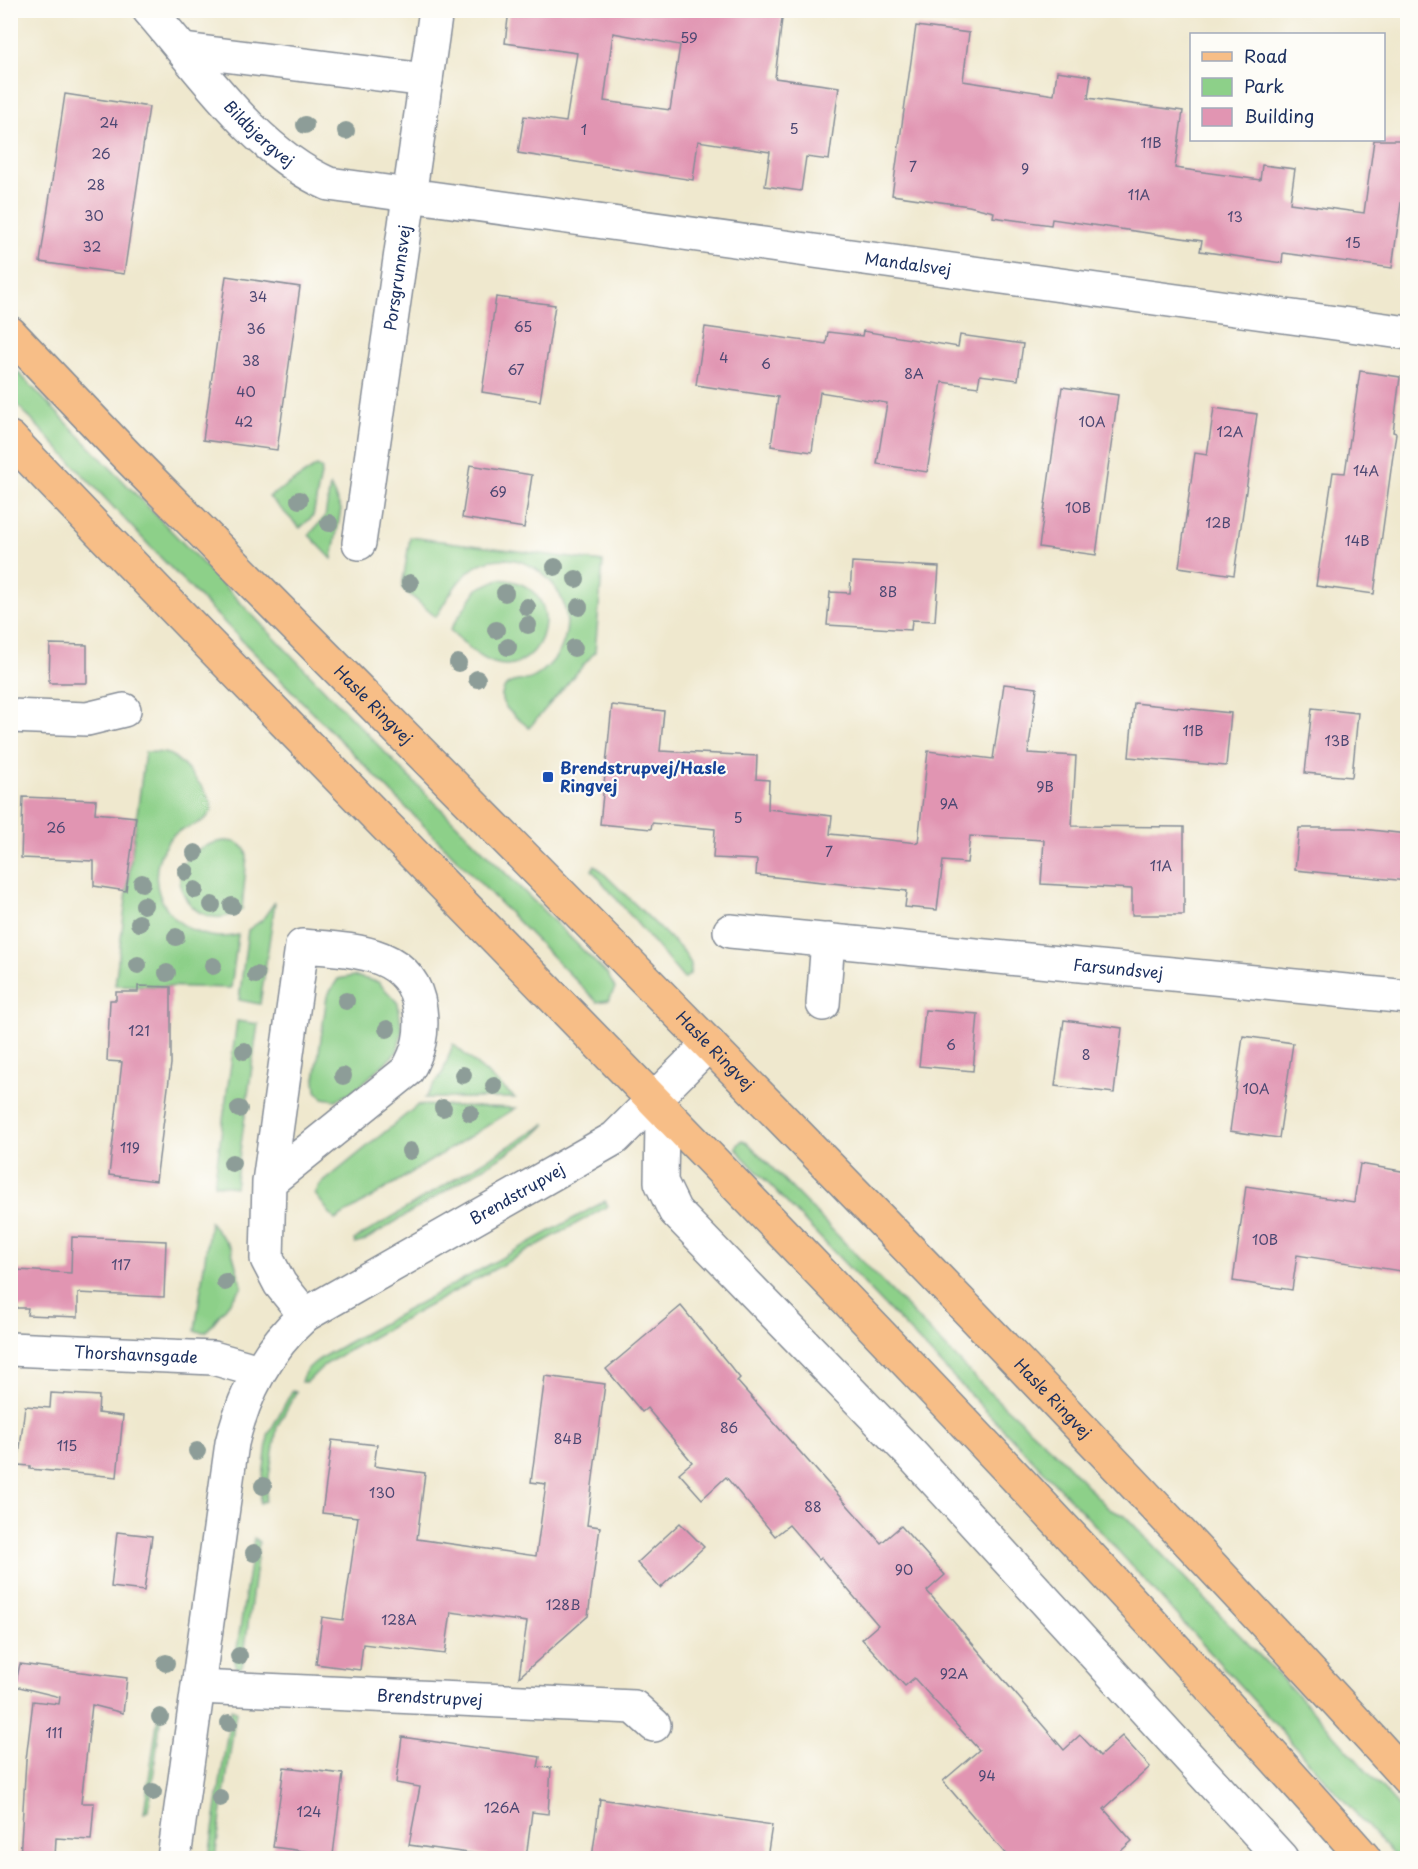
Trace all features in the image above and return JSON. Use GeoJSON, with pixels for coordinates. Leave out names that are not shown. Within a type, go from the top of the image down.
{"type":"FeatureCollection","features":[{"type":"Feature","properties":{"kind":"main road","name":"Hasle Ringvej"},"geometry":{"type":"LineString","coordinates":[[10,333],[124,453],[1018,1359],[1221,1575],[1407,1779]]}},
{"type":"Feature","properties":{"kind":"main road"},"geometry":{"type":"LineString","coordinates":[[10,438],[963,1421],[1147,1618],[1364,1858]]}},
{"type":"Feature","properties":{"kind":"street","name":"Bildbjergvej"},"geometry":{"type":"LineString","coordinates":[[149,10],[255,133],[280,156],[307,174],[329,184],[409,195]]}},
{"type":"Feature","properties":{"kind":"street","name":"Porsgrunnsvej"},"geometry":{"type":"LineString","coordinates":[[359,543],[436,10]]}},
{"type":"Feature","properties":{"kind":"street"},"geometry":{"type":"LineString","coordinates":[[183,50],[426,80]]}},
{"type":"Feature","properties":{"kind":"street","name":"Mandalsvej"},"geometry":{"type":"LineString","coordinates":[[409,195],[1407,333]]}},
{"type":"Feature","properties":{"kind":"street"},"geometry":{"type":"LineString","coordinates":[[10,716],[87,719],[124,710]]}},
{"type":"Feature","properties":{"kind":"street","name":"Farsundsvej"},"geometry":{"type":"LineString","coordinates":[[730,931],[1407,997]]}},
{"type":"Feature","properties":{"kind":"street"},"geometry":{"type":"LineString","coordinates":[[823,1004],[828,940]]}},
{"type":"Feature","properties":{"kind":"street"},"geometry":{"type":"LineString","coordinates":[[269,1182],[407,1071],[421,1041],[422,1024],[415,990],[407,976],[396,965],[357,951],[302,946],[269,1182],[267,1259],[280,1284],[305,1315]]}},
{"type":"Feature","properties":{"kind":"street","name":"Brendstrupvej"},"geometry":{"type":"LineString","coordinates":[[174,1858],[232,1443],[238,1416],[259,1371],[288,1331],[305,1315],[615,1137],[709,1044]]}},
{"type":"Feature","properties":{"kind":"street"},"geometry":{"type":"LineString","coordinates":[[653,1100],[662,1122],[661,1182],[675,1211],[911,1454],[1281,1858]]}},
{"type":"Feature","properties":{"kind":"street","name":"Thorshavnsgade"},"geometry":{"type":"LineString","coordinates":[[10,1349],[213,1358],[259,1371]]}},
{"type":"Feature","properties":{"kind":"street","name":"Brendstrupvej"},"geometry":{"type":"LineString","coordinates":[[198,1687],[634,1707],[654,1725]]}},
{"type":"Feature","properties":{"kind":"green space"},"geometry":{"type":"Polygon","coordinates":[[[11,365],[407,775],[608,975],[615,988],[609,1000],[597,1002],[160,557],[11,398],[11,365]]]}},
{"type":"Feature","properties":{"kind":"green space"},"geometry":{"type":"Polygon","coordinates":[[[317,466],[322,469],[313,516],[300,528],[269,497],[317,466]]]}},
{"type":"Feature","properties":{"kind":"green space"},"geometry":{"type":"Polygon","coordinates":[[[330,486],[341,509],[332,559],[309,535],[325,517],[330,486]]]}},
{"type":"Feature","properties":{"kind":"green space"},"geometry":{"type":"Polygon","coordinates":[[[410,537],[603,562],[595,652],[529,728],[507,709],[502,700],[503,690],[508,684],[533,678],[540,673],[552,662],[561,648],[566,633],[567,617],[557,589],[547,577],[519,561],[508,559],[490,561],[479,564],[463,577],[436,617],[402,588],[410,537]]]}},
{"type":"Feature","properties":{"kind":"green space"},"geometry":{"type":"Polygon","coordinates":[[[499,579],[522,585],[537,596],[544,612],[544,629],[538,645],[527,657],[512,664],[494,663],[481,657],[450,630],[477,589],[499,579]]]}},
{"type":"Feature","properties":{"kind":"green space"},"geometry":{"type":"Polygon","coordinates":[[[145,752],[166,753],[172,756],[197,781],[212,804],[209,815],[204,820],[180,831],[169,840],[159,859],[156,878],[160,895],[169,911],[182,924],[198,933],[217,937],[238,935],[231,988],[115,985],[145,752]]]}},
{"type":"Feature","properties":{"kind":"green space"},"geometry":{"type":"Polygon","coordinates":[[[224,841],[239,843],[247,855],[242,909],[223,917],[206,915],[192,907],[183,893],[180,878],[185,862],[199,849],[224,841]]]}},
{"type":"Feature","properties":{"kind":"green space"},"geometry":{"type":"Polygon","coordinates":[[[595,865],[684,952],[691,964],[690,974],[684,979],[592,870],[595,865]]]}},
{"type":"Feature","properties":{"kind":"green space"},"geometry":{"type":"Polygon","coordinates":[[[275,902],[260,1004],[239,1000],[248,930],[262,920],[275,902]]]}},
{"type":"Feature","properties":{"kind":"green space"},"geometry":{"type":"Polygon","coordinates":[[[354,976],[378,982],[398,1003],[402,1032],[397,1052],[353,1092],[336,1100],[323,1098],[316,1091],[315,1080],[327,996],[338,979],[354,976]]]}},
{"type":"Feature","properties":{"kind":"green space"},"geometry":{"type":"Polygon","coordinates":[[[237,1021],[258,1024],[235,1187],[214,1184],[237,1021]]]}},
{"type":"Feature","properties":{"kind":"green space"},"geometry":{"type":"Polygon","coordinates":[[[453,1044],[515,1098],[425,1098],[443,1072],[453,1044]]]}},
{"type":"Feature","properties":{"kind":"green space"},"geometry":{"type":"Polygon","coordinates":[[[418,1105],[516,1108],[335,1220],[315,1194],[320,1185],[418,1105]]]}},
{"type":"Feature","properties":{"kind":"green space"},"geometry":{"type":"Polygon","coordinates":[[[546,1124],[533,1137],[364,1241],[355,1244],[354,1240],[546,1124]]]}},
{"type":"Feature","properties":{"kind":"green space"},"geometry":{"type":"Polygon","coordinates":[[[742,1140],[747,1142],[991,1394],[1057,1454],[1109,1509],[1125,1516],[1311,1709],[1407,1816],[1407,1858],[1396,1858],[1093,1523],[742,1156],[736,1147],[742,1140]]]}},
{"type":"Feature","properties":{"kind":"green space"},"geometry":{"type":"Polygon","coordinates":[[[605,1201],[608,1206],[344,1353],[323,1366],[307,1382],[301,1382],[307,1369],[327,1354],[605,1201]]]}},
{"type":"Feature","properties":{"kind":"green space"},"geometry":{"type":"Polygon","coordinates":[[[210,1222],[231,1248],[242,1287],[206,1332],[195,1331],[210,1222]]]}},
{"type":"Feature","properties":{"kind":"green space"},"geometry":{"type":"Polygon","coordinates":[[[292,1391],[296,1392],[277,1427],[265,1501],[260,1503],[268,1435],[292,1391]]]}},
{"type":"Feature","properties":{"kind":"green space"},"geometry":{"type":"Polygon","coordinates":[[[254,1538],[259,1542],[243,1663],[241,1668],[237,1668],[235,1661],[254,1538]]]}},
{"type":"Feature","properties":{"kind":"green space"},"geometry":{"type":"Polygon","coordinates":[[[162,1708],[149,1810],[144,1813],[159,1709],[162,1708]]]}},
{"type":"Feature","properties":{"kind":"green space"},"geometry":{"type":"Polygon","coordinates":[[[231,1709],[236,1711],[215,1858],[209,1858],[231,1709]]]}},
{"type":"Feature","properties":{"kind":"building"},"geometry":{"type":"Polygon","coordinates":[[[509,10],[783,10],[775,78],[839,87],[829,160],[806,157],[801,191],[765,186],[770,152],[698,141],[693,180],[518,153],[524,116],[566,122],[577,53],[505,43],[509,10]],[[613,33],[604,101],[670,110],[680,45],[613,33]]]}},
{"type":"Feature","properties":{"kind":"building"},"geometry":{"type":"Polygon","coordinates":[[[916,26],[969,33],[963,81],[1054,95],[1057,71],[1091,76],[1088,98],[1183,111],[1175,168],[1260,180],[1262,165],[1295,169],[1290,203],[1364,213],[1374,141],[1407,140],[1407,160],[1392,268],[1283,253],[1282,263],[1200,251],[1202,241],[1052,219],[1051,225],[993,217],[994,212],[969,206],[892,195],[916,26]]]}},
{"type":"Feature","properties":{"kind":"building"},"geometry":{"type":"Polygon","coordinates":[[[65,94],[149,107],[124,274],[40,262],[65,94]]]}},
{"type":"Feature","properties":{"kind":"building"},"geometry":{"type":"Polygon","coordinates":[[[226,276],[300,287],[277,450],[203,440],[226,276]]]}},
{"type":"Feature","properties":{"kind":"building"},"geometry":{"type":"Polygon","coordinates":[[[496,297],[555,305],[540,401],[482,392],[496,297]]]}},
{"type":"Feature","properties":{"kind":"building"},"geometry":{"type":"Polygon","coordinates":[[[705,327],[826,344],[828,332],[862,336],[863,331],[958,347],[960,335],[1023,344],[1018,380],[980,375],[978,387],[942,382],[927,472],[877,464],[887,403],[820,392],[812,452],[771,446],[778,397],[696,385],[705,327]]]}},
{"type":"Feature","properties":{"kind":"building"},"geometry":{"type":"Polygon","coordinates":[[[1360,371],[1400,377],[1393,432],[1396,433],[1374,594],[1316,586],[1333,472],[1345,473],[1360,371]]]}},
{"type":"Feature","properties":{"kind":"building"},"geometry":{"type":"Polygon","coordinates":[[[1062,387],[1118,395],[1096,555],[1039,547],[1062,387]]]}},
{"type":"Feature","properties":{"kind":"building"},"geometry":{"type":"Polygon","coordinates":[[[1214,408],[1257,414],[1234,575],[1179,567],[1195,453],[1207,455],[1214,408]]]}},
{"type":"Feature","properties":{"kind":"building"},"geometry":{"type":"Polygon","coordinates":[[[470,465],[532,475],[524,528],[462,518],[470,465]]]}},
{"type":"Feature","properties":{"kind":"building"},"geometry":{"type":"Polygon","coordinates":[[[852,562],[939,567],[935,621],[912,620],[911,630],[827,625],[830,592],[850,593],[852,562]]]}},
{"type":"Feature","properties":{"kind":"building"},"geometry":{"type":"Polygon","coordinates":[[[50,644],[87,645],[87,683],[49,683],[50,644]]]}},
{"type":"Feature","properties":{"kind":"building"},"geometry":{"type":"Polygon","coordinates":[[[1004,684],[1037,688],[1028,753],[1076,756],[1072,826],[1184,827],[1184,915],[1132,915],[1132,889],[1041,884],[1044,840],[970,836],[967,863],[943,861],[937,910],[905,907],[907,891],[756,875],[757,860],[713,858],[715,829],[652,823],[651,829],[600,824],[612,705],[664,711],[660,751],[757,756],[756,779],[769,780],[768,809],[832,816],[830,834],[918,843],[928,751],[993,759],[1004,684]]]}},
{"type":"Feature","properties":{"kind":"building"},"geometry":{"type":"Polygon","coordinates":[[[1134,703],[1231,713],[1226,766],[1129,757],[1134,703]]]}},
{"type":"Feature","properties":{"kind":"building"},"geometry":{"type":"Polygon","coordinates":[[[1312,708],[1358,713],[1352,777],[1305,773],[1312,708]]]}},
{"type":"Feature","properties":{"kind":"building"},"geometry":{"type":"Polygon","coordinates":[[[23,797],[96,800],[95,813],[136,817],[126,891],[94,886],[94,861],[21,858],[23,797]]]}},
{"type":"Feature","properties":{"kind":"building"},"geometry":{"type":"Polygon","coordinates":[[[1299,828],[1353,828],[1407,834],[1407,881],[1295,870],[1299,828]]]}},
{"type":"Feature","properties":{"kind":"building"},"geometry":{"type":"Polygon","coordinates":[[[138,986],[171,987],[171,1064],[156,1181],[109,1175],[122,1062],[107,1061],[110,1000],[116,1000],[116,992],[138,992],[138,986]]]}},
{"type":"Feature","properties":{"kind":"building"},"geometry":{"type":"Polygon","coordinates":[[[925,1010],[978,1014],[973,1071],[919,1066],[925,1010]]]}},
{"type":"Feature","properties":{"kind":"building"},"geometry":{"type":"Polygon","coordinates":[[[1064,1020],[1122,1028],[1114,1093],[1055,1086],[1064,1020]]]}},
{"type":"Feature","properties":{"kind":"building"},"geometry":{"type":"Polygon","coordinates":[[[1243,1036],[1293,1043],[1279,1138],[1230,1131],[1243,1036]]]}},
{"type":"Feature","properties":{"kind":"building"},"geometry":{"type":"Polygon","coordinates":[[[1360,1164],[1407,1172],[1407,1272],[1297,1255],[1292,1290],[1233,1281],[1246,1186],[1354,1202],[1360,1164]]]}},
{"type":"Feature","properties":{"kind":"building"},"geometry":{"type":"Polygon","coordinates":[[[72,1237],[166,1241],[164,1297],[78,1293],[78,1317],[27,1315],[28,1308],[16,1308],[17,1270],[71,1273],[72,1237]]]}},
{"type":"Feature","properties":{"kind":"building"},"geometry":{"type":"Polygon","coordinates":[[[681,1306],[740,1378],[737,1381],[881,1543],[901,1526],[945,1575],[927,1591],[1064,1750],[1080,1735],[1100,1756],[1122,1736],[1150,1767],[1104,1809],[1132,1841],[1113,1858],[1009,1858],[943,1781],[979,1750],[914,1678],[905,1686],[862,1639],[878,1625],[821,1558],[819,1560],[789,1525],[775,1536],[726,1477],[702,1499],[679,1473],[692,1462],[647,1408],[642,1412],[606,1369],[681,1306]]]}},
{"type":"Feature","properties":{"kind":"building"},"geometry":{"type":"Polygon","coordinates":[[[545,1376],[605,1384],[587,1525],[600,1527],[588,1616],[519,1677],[527,1622],[451,1612],[445,1654],[363,1644],[360,1670],[316,1664],[322,1617],[343,1620],[358,1517],[322,1513],[332,1440],[377,1445],[374,1466],[425,1473],[417,1539],[536,1556],[546,1484],[531,1482],[545,1376]]]}},
{"type":"Feature","properties":{"kind":"building"},"geometry":{"type":"Polygon","coordinates":[[[51,1393],[99,1396],[98,1413],[123,1416],[117,1477],[30,1469],[30,1466],[18,1465],[25,1406],[50,1408],[51,1393]]]}},
{"type":"Feature","properties":{"kind":"building"},"geometry":{"type":"Polygon","coordinates":[[[680,1523],[704,1547],[660,1588],[637,1563],[680,1523]]]}},
{"type":"Feature","properties":{"kind":"building"},"geometry":{"type":"Polygon","coordinates":[[[117,1532],[152,1536],[144,1591],[111,1587],[117,1532]]]}},
{"type":"Feature","properties":{"kind":"building"},"geometry":{"type":"Polygon","coordinates":[[[20,1664],[127,1678],[123,1713],[92,1705],[81,1803],[94,1803],[91,1840],[56,1838],[55,1858],[20,1858],[26,1760],[33,1701],[59,1704],[60,1697],[15,1686],[20,1664]]]}},
{"type":"Feature","properties":{"kind":"building"},"geometry":{"type":"Polygon","coordinates":[[[402,1737],[540,1757],[538,1767],[551,1768],[548,1814],[532,1812],[526,1858],[506,1858],[409,1845],[420,1787],[396,1783],[402,1737]]]}},
{"type":"Feature","properties":{"kind":"building"},"geometry":{"type":"Polygon","coordinates":[[[284,1767],[343,1774],[333,1855],[273,1847],[284,1767]]]}},
{"type":"Feature","properties":{"kind":"building"},"geometry":{"type":"Polygon","coordinates":[[[600,1799],[772,1825],[767,1858],[592,1858],[600,1799]]]}},
{"type":"Feature","properties":{"kind":"place","name":"Brendstrupvej/Hasle Ringvej"},"geometry":{"type":"Point","coordinates":[548,777]}}]}
